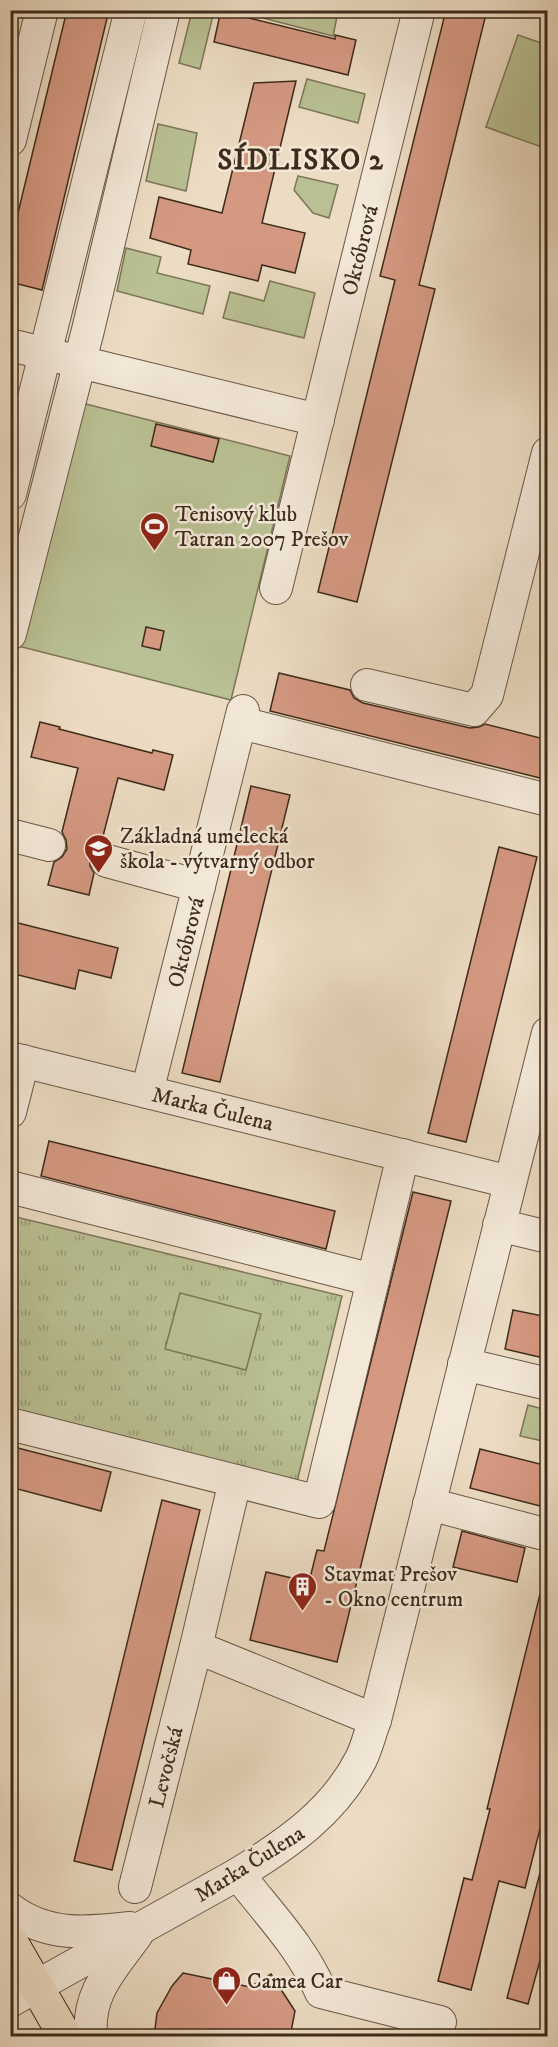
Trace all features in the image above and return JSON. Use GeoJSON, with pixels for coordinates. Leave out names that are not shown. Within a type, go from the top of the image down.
{"type":"FeatureCollection","features":[{"type":"Feature","properties":{"kind":"main road"},"geometry":{"type":"LineString","coordinates":[[10,1940],[24,1994],[65,2037]]}},
{"type":"Feature","properties":{"kind":"street"},"geometry":{"type":"LineString","coordinates":[[10,140],[42,10]]}},
{"type":"Feature","properties":{"kind":"street"},"geometry":{"type":"LineString","coordinates":[[10,495],[131,10]]}},
{"type":"Feature","properties":{"kind":"street"},"geometry":{"type":"LineString","coordinates":[[10,634],[80,363],[164,10]]}},
{"type":"Feature","properties":{"kind":"street","name":"Októbrová"},"geometry":{"type":"LineString","coordinates":[[276,588],[419,10]]}},
{"type":"Feature","properties":{"kind":"street"},"geometry":{"type":"LineString","coordinates":[[10,345],[318,420]]}},
{"type":"Feature","properties":{"kind":"street"},"geometry":{"type":"LineString","coordinates":[[367,685],[474,710],[487,695],[548,453]]}},
{"type":"Feature","properties":{"kind":"street","name":"Októbrová"},"geometry":{"type":"LineString","coordinates":[[147,1092],[242,717],[548,800]]}},
{"type":"Feature","properties":{"kind":"street"},"geometry":{"type":"LineString","coordinates":[[10,835],[49,845]]}},
{"type":"Feature","properties":{"kind":"street"},"geometry":{"type":"LineString","coordinates":[[107,861],[199,886]]}},
{"type":"Feature","properties":{"kind":"street","name":"Marka Čulena"},"geometry":{"type":"LineString","coordinates":[[24,1994],[238,1874],[298,1835],[344,1788],[362,1758],[375,1720],[510,1182],[541,1085],[548,1033]]}},
{"type":"Feature","properties":{"kind":"street"},"geometry":{"type":"LineString","coordinates":[[10,1112],[17,1059]]}},
{"type":"Feature","properties":{"kind":"street","name":"Marka Čulena"},"geometry":{"type":"LineString","coordinates":[[17,1059],[510,1182]]}},
{"type":"Feature","properties":{"kind":"street"},"geometry":{"type":"LineString","coordinates":[[10,1424],[319,1502],[403,1155]]}},
{"type":"Feature","properties":{"kind":"street"},"geometry":{"type":"LineString","coordinates":[[10,1187],[373,1280]]}},
{"type":"Feature","properties":{"kind":"street"},"geometry":{"type":"LineString","coordinates":[[499,1225],[548,1237]]}},
{"type":"Feature","properties":{"kind":"street"},"geometry":{"type":"LineString","coordinates":[[464,1364],[548,1384]]}},
{"type":"Feature","properties":{"kind":"street","name":"Levočská"},"geometry":{"type":"LineString","coordinates":[[135,1887],[196,1647],[235,1481]]}},
{"type":"Feature","properties":{"kind":"street"},"geometry":{"type":"LineString","coordinates":[[429,1504],[548,1535]]}},
{"type":"Feature","properties":{"kind":"street"},"geometry":{"type":"LineString","coordinates":[[196,1647],[375,1720]]}},
{"type":"Feature","properties":{"kind":"street"},"geometry":{"type":"LineString","coordinates":[[238,1874],[285,1930],[311,1968],[321,1992],[440,2022]]}},
{"type":"Feature","properties":{"kind":"street"},"geometry":{"type":"LineString","coordinates":[[10,1909],[31,1921],[69,1932],[95,1932],[143,1926]]}},
{"type":"Feature","properties":{"kind":"street"},"geometry":{"type":"LineString","coordinates":[[91,2037],[90,2018],[98,1990],[143,1926]]}},
{"type":"Feature","properties":{"kind":"green space"},"geometry":{"type":"Polygon","coordinates":[[[332,10],[338,12],[333,36],[255,16],[256,11],[332,10]]]}},
{"type":"Feature","properties":{"kind":"green space"},"geometry":{"type":"Polygon","coordinates":[[[192,11],[214,11],[200,69],[179,63],[192,11]]]}},
{"type":"Feature","properties":{"kind":"green space"},"geometry":{"type":"Polygon","coordinates":[[[518,35],[547,45],[547,149],[486,127],[518,35]]]}},
{"type":"Feature","properties":{"kind":"green space"},"geometry":{"type":"Polygon","coordinates":[[[307,79],[365,94],[358,123],[299,107],[307,79]]]}},
{"type":"Feature","properties":{"kind":"green space"},"geometry":{"type":"Polygon","coordinates":[[[158,124],[197,133],[186,191],[146,181],[158,124]]]}},
{"type":"Feature","properties":{"kind":"green space"},"geometry":{"type":"Polygon","coordinates":[[[298,176],[338,185],[329,218],[313,213],[294,190],[298,176]]]}},
{"type":"Feature","properties":{"kind":"green space"},"geometry":{"type":"Polygon","coordinates":[[[126,248],[161,257],[157,273],[210,286],[203,314],[117,291],[126,248]]]}},
{"type":"Feature","properties":{"kind":"green space"},"geometry":{"type":"Polygon","coordinates":[[[270,281],[315,293],[304,338],[223,318],[230,292],[264,301],[270,281]]]}},
{"type":"Feature","properties":{"kind":"green space","name":"Tenisový klub Tatran 2007 Prešov"},"geometry":{"type":"Polygon","coordinates":[[[78,402],[290,456],[231,700],[18,646],[78,402]]]}},
{"type":"Feature","properties":{"kind":"green space"},"geometry":{"type":"Polygon","coordinates":[[[16,1217],[342,1296],[295,1490],[11,1418],[10,1237],[16,1217]]]}},
{"type":"Feature","properties":{"kind":"green space"},"geometry":{"type":"Polygon","coordinates":[[[180,1293],[261,1314],[246,1370],[165,1349],[180,1293]]]}},
{"type":"Feature","properties":{"kind":"green space"},"geometry":{"type":"Polygon","coordinates":[[[528,1405],[547,1410],[547,1442],[520,1436],[528,1405]]]}},
{"type":"Feature","properties":{"kind":"building"},"geometry":{"type":"Polygon","coordinates":[[[67,10],[109,10],[42,290],[10,282],[10,246],[67,10]]]}},
{"type":"Feature","properties":{"kind":"building"},"geometry":{"type":"Polygon","coordinates":[[[221,10],[243,10],[241,16],[335,39],[335,35],[356,40],[348,75],[214,42],[221,10]]]}},
{"type":"Feature","properties":{"kind":"building"},"geometry":{"type":"Polygon","coordinates":[[[446,10],[487,10],[419,285],[435,289],[357,602],[318,592],[395,280],[380,276],[446,10]]]}},
{"type":"Feature","properties":{"kind":"building"},"geometry":{"type":"Polygon","coordinates":[[[296,81],[262,223],[305,233],[295,273],[262,265],[258,281],[188,264],[191,250],[150,238],[159,197],[222,213],[254,83],[296,81]]]}},
{"type":"Feature","properties":{"kind":"building"},"geometry":{"type":"Polygon","coordinates":[[[156,424],[219,439],[213,462],[151,446],[156,424]]]}},
{"type":"Feature","properties":{"kind":"building"},"geometry":{"type":"Polygon","coordinates":[[[146,627],[164,631],[160,650],[142,646],[146,627]]]}},
{"type":"Feature","properties":{"kind":"building"},"geometry":{"type":"Polygon","coordinates":[[[279,673],[350,690],[354,698],[363,703],[470,728],[485,724],[548,740],[548,780],[270,711],[279,673]]]}},
{"type":"Feature","properties":{"kind":"building"},"geometry":{"type":"Polygon","coordinates":[[[40,722],[152,753],[153,750],[173,755],[164,790],[118,778],[101,844],[94,849],[90,857],[90,866],[94,873],[89,895],[48,885],[54,862],[62,857],[67,849],[62,832],[78,768],[31,757],[40,722]]]}},
{"type":"Feature","properties":{"kind":"building"},"geometry":{"type":"Polygon","coordinates":[[[251,786],[290,795],[220,1082],[182,1073],[251,786]]]}},
{"type":"Feature","properties":{"kind":"building"},"geometry":{"type":"Polygon","coordinates":[[[499,847],[537,857],[466,1142],[428,1133],[499,847]]]}},
{"type":"Feature","properties":{"kind":"building"},"geometry":{"type":"Polygon","coordinates":[[[10,921],[118,948],[111,978],[79,970],[75,989],[10,973],[10,921]]]}},
{"type":"Feature","properties":{"kind":"building"},"geometry":{"type":"Polygon","coordinates":[[[49,1141],[335,1211],[326,1249],[41,1176],[49,1141]]]}},
{"type":"Feature","properties":{"kind":"building"},"geometry":{"type":"Polygon","coordinates":[[[413,1192],[451,1201],[337,1662],[250,1640],[266,1572],[309,1582],[317,1550],[324,1551],[413,1192]]]}},
{"type":"Feature","properties":{"kind":"building"},"geometry":{"type":"Polygon","coordinates":[[[513,1310],[548,1317],[548,1359],[505,1349],[513,1310]]]}},
{"type":"Feature","properties":{"kind":"building"},"geometry":{"type":"Polygon","coordinates":[[[10,1446],[111,1472],[101,1511],[10,1487],[10,1446]]]}},
{"type":"Feature","properties":{"kind":"building"},"geometry":{"type":"Polygon","coordinates":[[[480,1449],[548,1466],[548,1508],[470,1488],[480,1449]]]}},
{"type":"Feature","properties":{"kind":"building"},"geometry":{"type":"Polygon","coordinates":[[[162,1500],[200,1510],[112,1870],[74,1861],[162,1500]]]}},
{"type":"Feature","properties":{"kind":"building"},"geometry":{"type":"Polygon","coordinates":[[[462,1531],[525,1548],[517,1582],[453,1567],[462,1531]]]}},
{"type":"Feature","properties":{"kind":"building"},"geometry":{"type":"Polygon","coordinates":[[[540,1594],[548,1595],[548,1822],[542,1821],[525,1888],[499,1881],[471,1990],[438,1981],[464,1878],[472,1880],[490,1809],[487,1809],[540,1594]]]}},
{"type":"Feature","properties":{"kind":"building"},"geometry":{"type":"Polygon","coordinates":[[[541,1869],[548,1870],[548,1932],[528,2004],[507,1998],[541,1869]]]}},
{"type":"Feature","properties":{"kind":"building","name":"Camea Car"},"geometry":{"type":"Polygon","coordinates":[[[183,1973],[250,1987],[271,1974],[295,2011],[290,2037],[154,2037],[157,2013],[172,1986],[183,1973]]]}},
{"type":"Feature","properties":{"kind":"place","name":"Tenisový klub Tatran 2007 Prešov"},"geometry":{"type":"Point","coordinates":[154,552]}},
{"type":"Feature","properties":{"kind":"place","name":"Základná umelecká škola - výtvarný odbor"},"geometry":{"type":"Point","coordinates":[99,874]}},
{"type":"Feature","properties":{"kind":"place","name":"Stavmat Prešov - Okno centrum"},"geometry":{"type":"Point","coordinates":[303,1612]}},
{"type":"Feature","properties":{"kind":"place","name":"Camea Car"},"geometry":{"type":"Point","coordinates":[226,2006]}},
{"type":"Feature","properties":{"kind":"district","name":"SÍDLISKO 2"},"geometry":{"type":"Point","coordinates":[301,159]}}]}
